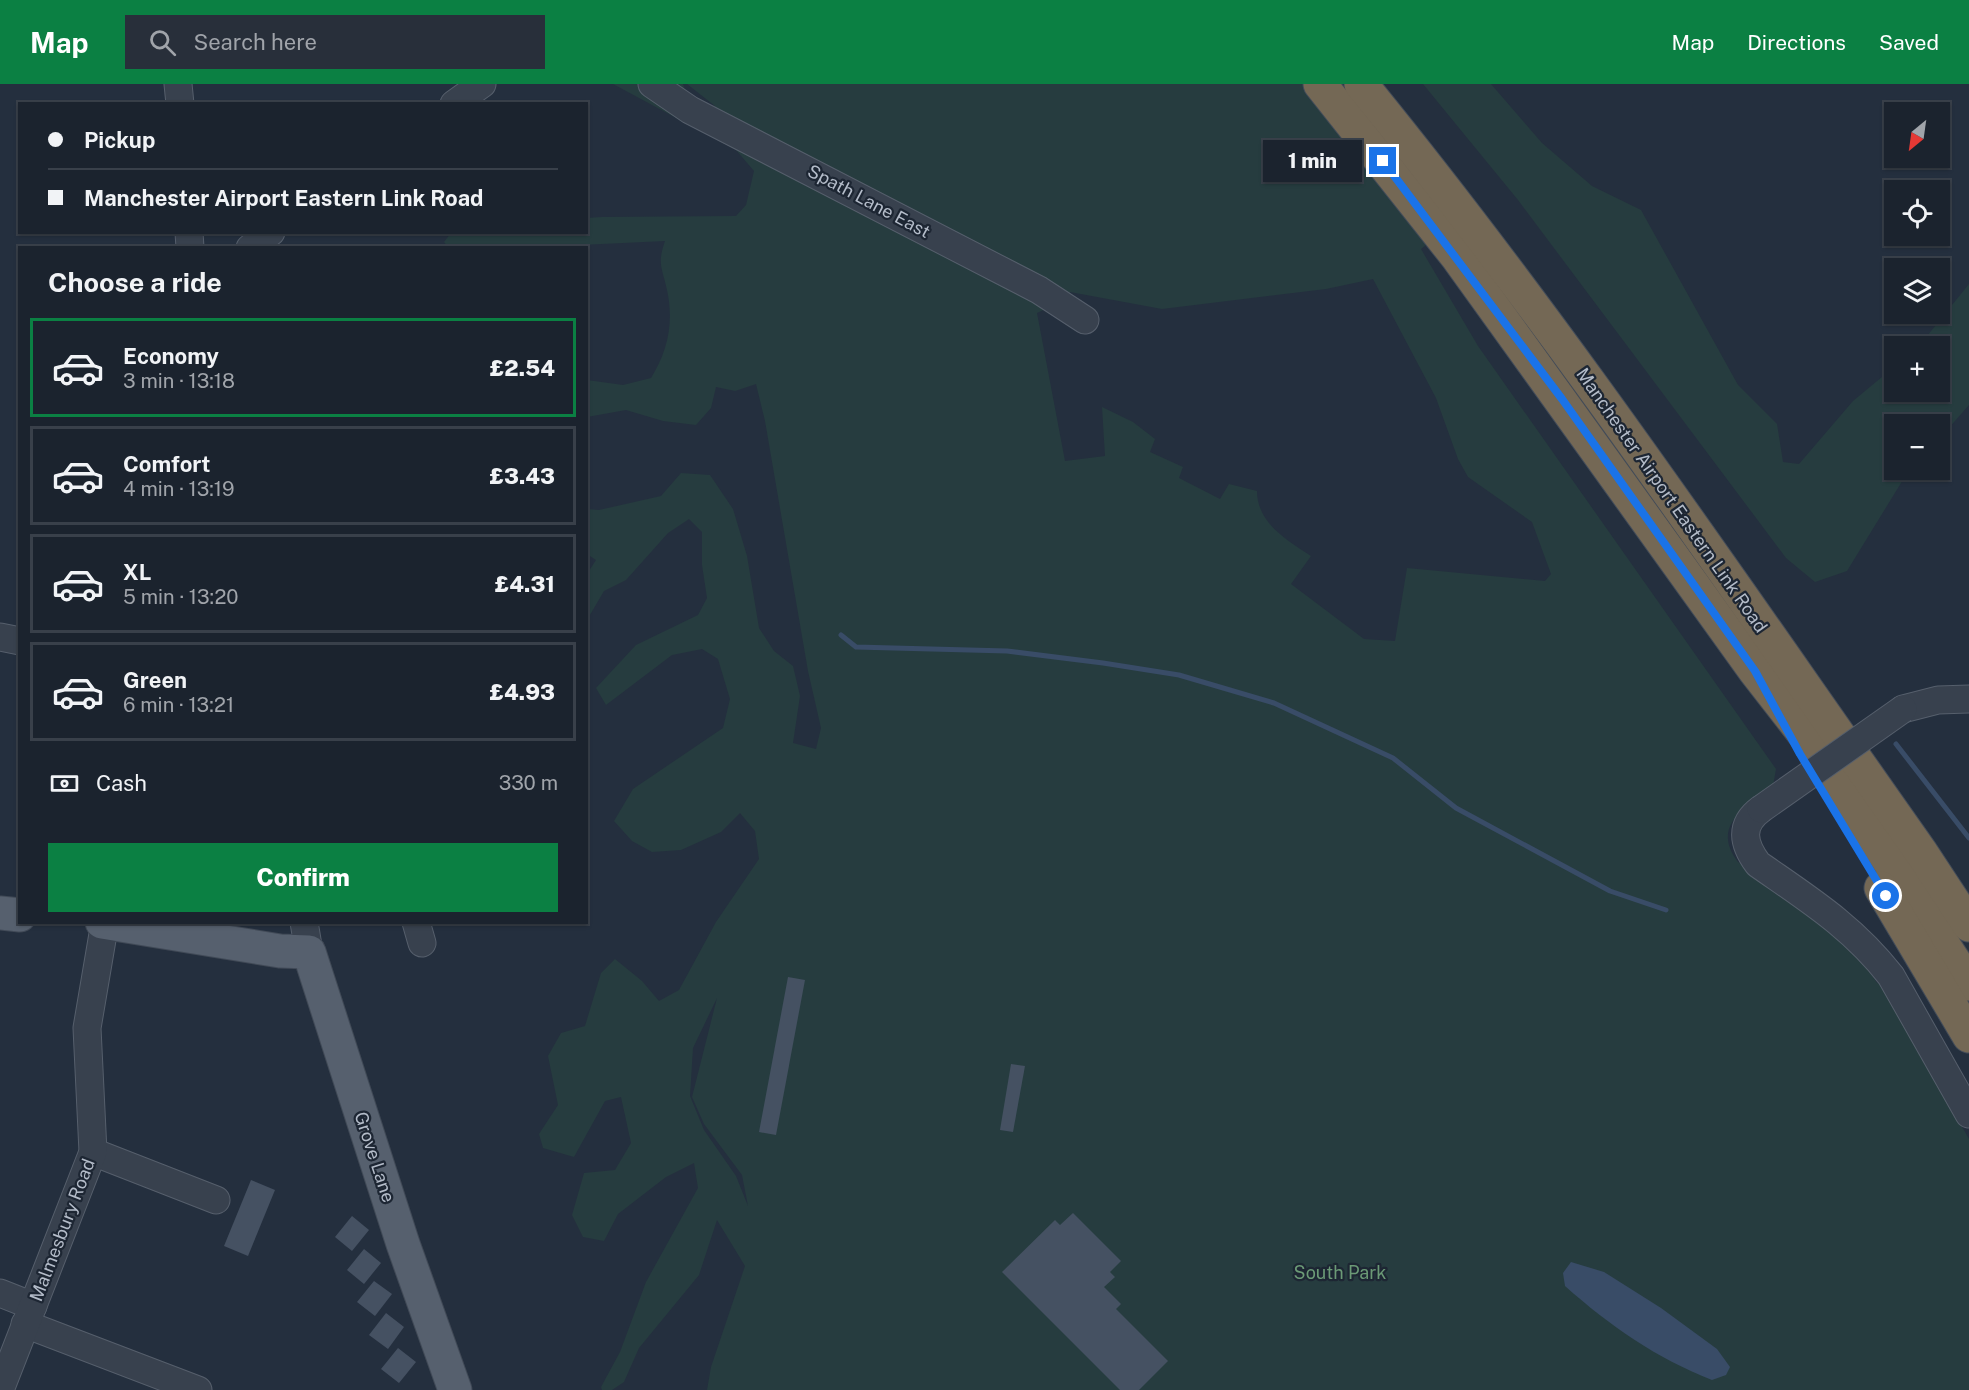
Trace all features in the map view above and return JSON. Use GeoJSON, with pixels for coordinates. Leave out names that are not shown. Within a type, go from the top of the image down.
{"type":"FeatureCollection","features":[{"type":"Feature","properties":{"kind":"highway","name":"Manchester Airport Eastern Link Road"},"geometry":{"type":"LineString","coordinates":[[1320,84],[1458,258],[1755,671],[1815,747],[1969,984]]}},
{"type":"Feature","properties":{"kind":"highway","name":"Manchester Airport Eastern Link Road"},"geometry":{"type":"LineString","coordinates":[[1361,84],[1423,160],[1592,385],[1921,852],[1969,926]]}},
{"type":"Feature","properties":{"kind":"highway"},"geometry":{"type":"LineString","coordinates":[[1755,671],[1800,754],[1969,1036]]}},
{"type":"Feature","properties":{"kind":"highway"},"geometry":{"type":"LineString","coordinates":[[1921,852],[1969,915]]}},
{"type":"Feature","properties":{"kind":"main road"},"geometry":{"type":"LineString","coordinates":[[0,913],[18,915]]}},
{"type":"Feature","properties":{"kind":"main road"},"geometry":{"type":"LineString","coordinates":[[110,924],[280,951],[307,937]]}},
{"type":"Feature","properties":{"kind":"main road","name":"Grove Lane"},"geometry":{"type":"LineString","coordinates":[[307,937],[403,1244],[455,1390]]}},
{"type":"Feature","properties":{"kind":"street"},"geometry":{"type":"LineString","coordinates":[[178,84],[180,102]]}},
{"type":"Feature","properties":{"kind":"street"},"geometry":{"type":"LineString","coordinates":[[457,102],[482,84]]}},
{"type":"Feature","properties":{"kind":"street","name":"Spath Lane East"},"geometry":{"type":"LineString","coordinates":[[652,84],[690,110],[1039,290],[1085,320]]}},
{"type":"Feature","properties":{"kind":"street"},"geometry":{"type":"LineString","coordinates":[[253,246],[268,234]]}},
{"type":"Feature","properties":{"kind":"street"},"geometry":{"type":"LineString","coordinates":[[0,637],[18,641]]}},
{"type":"Feature","properties":{"kind":"street"},"geometry":{"type":"LineString","coordinates":[[1969,699],[1938,700],[1903,710],[1761,809],[1749,820],[1745,828],[1744,840],[1758,864],[1848,928],[1876,957],[1891,976],[1969,1114]]}},
{"type":"Feature","properties":{"kind":"street","name":"Malmesbury Road"},"geometry":{"type":"LineString","coordinates":[[0,1390],[93,1152],[87,1029],[104,924]]}},
{"type":"Feature","properties":{"kind":"street"},"geometry":{"type":"LineString","coordinates":[[93,1152],[216,1201]]}},
{"type":"Feature","properties":{"kind":"street"},"geometry":{"type":"LineString","coordinates":[[0,1293],[29,1315],[198,1390]]}},
{"type":"Feature","properties":{"kind":"green space","name":"South Park"},"geometry":{"type":"Polygon","coordinates":[[[613,84],[683,84],[689,101],[707,112],[715,106],[687,84],[1303,84],[1431,241],[1421,249],[1478,346],[1776,769],[1773,786],[1743,810],[1730,827],[1728,837],[1730,849],[1738,862],[1848,939],[1877,983],[1881,984],[1969,1139],[1969,1390],[707,1390],[711,1367],[745,1266],[717,1220],[699,1275],[639,1348],[624,1382],[612,1390],[602,1390],[601,1387],[620,1352],[646,1282],[698,1188],[694,1163],[666,1177],[618,1214],[604,1241],[583,1237],[572,1215],[584,1173],[615,1170],[631,1143],[621,1097],[605,1101],[574,1157],[543,1148],[539,1134],[558,1105],[548,1056],[561,1033],[585,1026],[601,973],[615,959],[642,981],[659,1001],[679,990],[716,922],[759,859],[755,831],[740,813],[721,832],[681,850],[652,852],[632,841],[614,821],[633,789],[723,728],[730,699],[718,659],[702,649],[672,655],[606,705],[596,688],[636,645],[698,615],[707,598],[702,565],[702,532],[689,519],[668,533],[626,580],[604,591],[588,618],[588,572],[596,560],[588,555],[588,509],[599,510],[661,496],[681,473],[710,475],[733,509],[747,556],[759,628],[774,651],[793,666],[800,696],[793,743],[816,749],[821,728],[808,671],[765,421],[756,384],[735,391],[716,387],[711,408],[696,425],[663,421],[626,410],[588,417],[588,380],[623,385],[651,378],[662,357],[668,336],[670,313],[661,266],[665,241],[559,246],[447,246],[444,242],[450,234],[588,234],[588,218],[736,216],[746,205],[754,171],[736,150],[613,84]],[[1373,279],[1326,289],[1162,309],[1070,292],[1071,297],[1037,313],[1065,461],[1105,456],[1102,407],[1133,422],[1155,439],[1150,452],[1183,467],[1179,478],[1220,499],[1229,484],[1257,491],[1262,512],[1275,530],[1311,556],[1291,584],[1364,639],[1395,641],[1407,568],[1545,581],[1551,574],[1532,522],[1468,477],[1458,459],[1436,398],[1373,279]],[[717,998],[693,1048],[690,1096],[704,1130],[736,1176],[748,1206],[742,1175],[704,1124],[692,1097],[717,998]]]}},
{"type":"Feature","properties":{"kind":"green space"},"geometry":{"type":"Polygon","coordinates":[[[1423,84],[1491,84],[1542,143],[1592,186],[1641,210],[1738,385],[1777,424],[1783,462],[1799,464],[1853,401],[1884,375],[1884,402],[1950,402],[1950,336],[1927,336],[1937,324],[1950,324],[1950,308],[1969,284],[1969,405],[1950,427],[1950,414],[1884,414],[1884,480],[1903,480],[1847,571],[1815,582],[1786,558],[1518,200],[1423,84]]]}},
{"type":"Feature","properties":{"kind":"water"},"geometry":{"type":"Polygon","coordinates":[[[1571,1262],[1604,1272],[1661,1308],[1717,1349],[1730,1367],[1726,1375],[1712,1380],[1691,1371],[1634,1340],[1617,1328],[1565,1286],[1563,1273],[1571,1262]]]}},
{"type":"Feature","properties":{"kind":"building"},"geometry":{"type":"Polygon","coordinates":[[[788,977],[805,980],[776,1135],[759,1132],[788,977]]]}},
{"type":"Feature","properties":{"kind":"building"},"geometry":{"type":"Polygon","coordinates":[[[1011,1064],[1025,1066],[1013,1132],[1000,1130],[1011,1064]]]}},
{"type":"Feature","properties":{"kind":"building"},"geometry":{"type":"Polygon","coordinates":[[[251,1180],[275,1190],[248,1256],[224,1246],[251,1180]]]}},
{"type":"Feature","properties":{"kind":"building"},"geometry":{"type":"Polygon","coordinates":[[[1073,1213],[1121,1261],[1110,1272],[1115,1277],[1104,1287],[1121,1304],[1116,1309],[1168,1361],[1139,1390],[1120,1390],[1002,1272],[1055,1220],[1060,1225],[1073,1213]]]}},
{"type":"Feature","properties":{"kind":"building"},"geometry":{"type":"Polygon","coordinates":[[[352,1216],[369,1230],[352,1251],[335,1237],[352,1216]]]}},
{"type":"Feature","properties":{"kind":"building"},"geometry":{"type":"Polygon","coordinates":[[[364,1249],[381,1263],[364,1284],[347,1270],[364,1249]]]}},
{"type":"Feature","properties":{"kind":"building"},"geometry":{"type":"Polygon","coordinates":[[[374,1281],[392,1294],[375,1316],[357,1302],[374,1281]]]}},
{"type":"Feature","properties":{"kind":"building"},"geometry":{"type":"Polygon","coordinates":[[[386,1313],[404,1327],[388,1349],[369,1335],[386,1313]]]}},
{"type":"Feature","properties":{"kind":"building"},"geometry":{"type":"Polygon","coordinates":[[[398,1348],[416,1362],[399,1383],[381,1369],[398,1348]]]}},
{"type":"Feature","properties":{"kind":"waterway"},"geometry":{"type":"LineString","coordinates":[[841,635],[856,647],[1007,651],[1103,663],[1179,675],[1274,703],[1393,758],[1456,808],[1610,891],[1666,910]]}},
{"type":"Feature","properties":{"kind":"waterway"},"geometry":{"type":"LineString","coordinates":[[1896,744],[1969,838]]}},
{"type":"Feature","properties":{"kind":"route"},"geometry":{"type":"LineString","coordinates":[[1383,161],[1562,399],[1755,671],[1800,754],[1886,896]]}}]}
